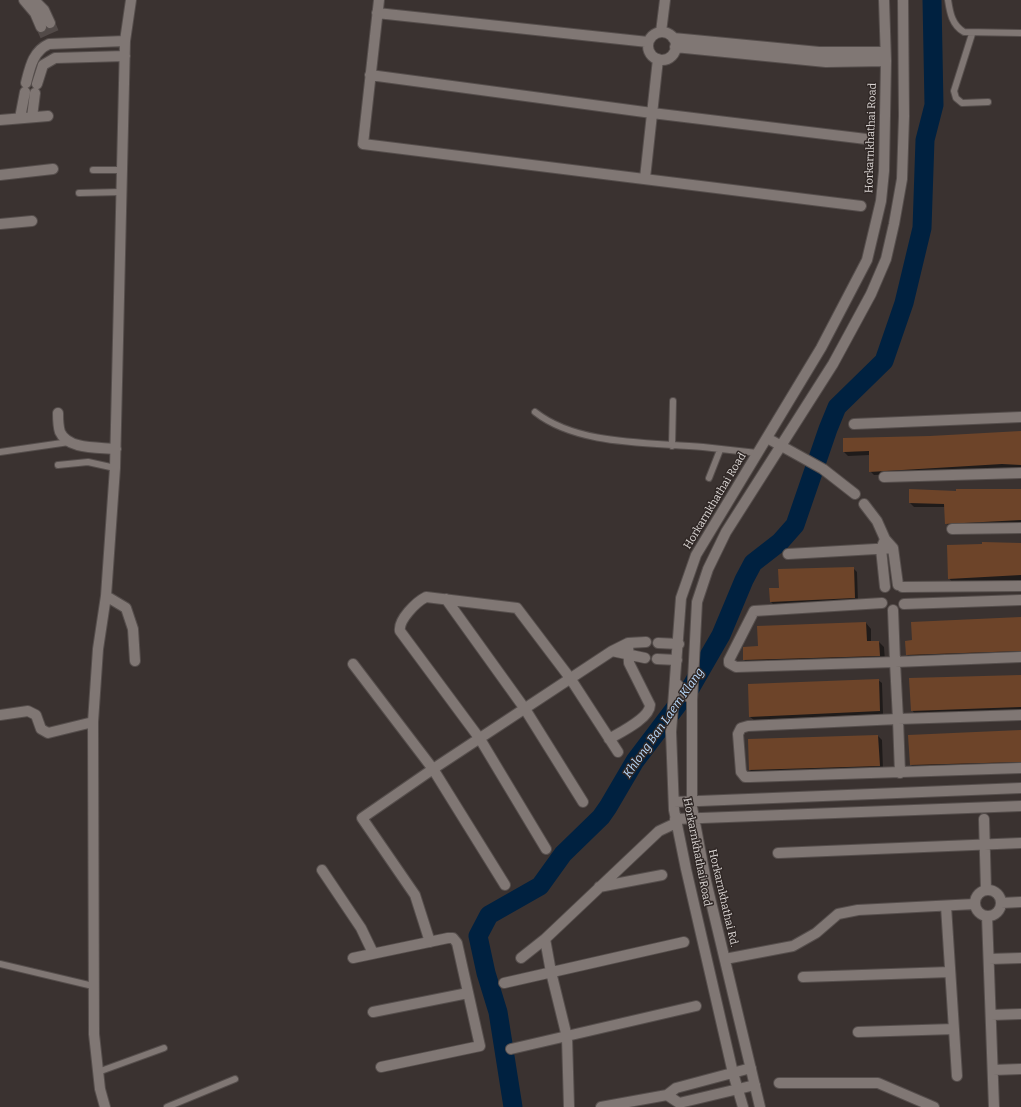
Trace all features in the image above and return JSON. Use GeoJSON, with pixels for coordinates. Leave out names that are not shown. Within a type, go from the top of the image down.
{"type":"FeatureCollection","features":[{"type":"Feature","properties":{"kind":"street"},"geometry":{"type":"LineString","coordinates":[[24,0],[46,25],[44,10],[36,0]]}},
{"type":"Feature","properties":{"kind":"street"},"geometry":{"type":"LineString","coordinates":[[35,13],[36,0]]}},
{"type":"Feature","properties":{"kind":"street"},"geometry":{"type":"LineString","coordinates":[[105,1107],[100,1089],[98,1072],[93,986],[93,722],[98,649],[106,596],[116,449],[125,41],[131,0]]}},
{"type":"Feature","properties":{"kind":"street"},"geometry":{"type":"LineString","coordinates":[[379,0],[363,144],[860,206]]}},
{"type":"Feature","properties":{"kind":"street"},"geometry":{"type":"LineString","coordinates":[[661,32],[665,0]]}},
{"type":"Feature","properties":{"kind":"street","name":"Horkarnkhathai Road"},"geometry":{"type":"LineString","coordinates":[[743,1107],[733,1073],[676,821],[671,732],[679,644],[681,598],[696,555],[821,348],[867,260],[881,201],[884,171],[886,56],[884,0]]}},
{"type":"Feature","properties":{"kind":"street"},"geometry":{"type":"LineString","coordinates":[[692,696],[696,602],[708,569],[726,532],[833,364],[871,294],[886,259],[902,179],[904,78],[903,0]]}},
{"type":"Feature","properties":{"kind":"street"},"geometry":{"type":"LineString","coordinates":[[377,13],[648,42]]}},
{"type":"Feature","properties":{"kind":"street"},"geometry":{"type":"LineString","coordinates":[[661,32],[670,35],[674,43],[674,52],[667,58],[658,59],[649,51],[648,42],[653,35],[661,32]]}},
{"type":"Feature","properties":{"kind":"street"},"geometry":{"type":"LineString","coordinates":[[32,117],[30,65],[37,52],[52,40],[125,41]]}},
{"type":"Feature","properties":{"kind":"street"},"geometry":{"type":"LineString","coordinates":[[52,40],[59,58]]}},
{"type":"Feature","properties":{"kind":"street"},"geometry":{"type":"LineString","coordinates":[[674,43],[826,57],[886,56]]}},
{"type":"Feature","properties":{"kind":"street"},"geometry":{"type":"LineString","coordinates":[[20,118],[31,88],[43,65],[59,58],[125,56]]}},
{"type":"Feature","properties":{"kind":"street"},"geometry":{"type":"LineString","coordinates":[[645,178],[658,59]]}},
{"type":"Feature","properties":{"kind":"street"},"geometry":{"type":"LineString","coordinates":[[370,75],[652,113],[866,139]]}},
{"type":"Feature","properties":{"kind":"street"},"geometry":{"type":"LineString","coordinates":[[0,120],[48,116]]}},
{"type":"Feature","properties":{"kind":"street"},"geometry":{"type":"LineString","coordinates":[[0,175],[53,169]]}},
{"type":"Feature","properties":{"kind":"street"},"geometry":{"type":"LineString","coordinates":[[0,224],[32,221]]}},
{"type":"Feature","properties":{"kind":"street"},"geometry":{"type":"LineString","coordinates":[[58,413],[60,431],[69,442],[76,445],[116,449]]}},
{"type":"Feature","properties":{"kind":"street"},"geometry":{"type":"LineString","coordinates":[[854,424],[1021,417]]}},
{"type":"Feature","properties":{"kind":"street"},"geometry":{"type":"LineString","coordinates":[[767,438],[782,445],[822,469],[855,494]]}},
{"type":"Feature","properties":{"kind":"street"},"geometry":{"type":"LineString","coordinates":[[884,477],[1021,473]]}},
{"type":"Feature","properties":{"kind":"street"},"geometry":{"type":"LineString","coordinates":[[864,504],[877,521],[883,544],[885,587]]}},
{"type":"Feature","properties":{"kind":"street"},"geometry":{"type":"LineString","coordinates":[[952,529],[1021,528]]}},
{"type":"Feature","properties":{"kind":"street"},"geometry":{"type":"LineString","coordinates":[[788,554],[883,544],[893,548],[900,586],[906,595],[904,604],[897,610],[893,610],[884,607],[880,594],[885,587],[889,585],[900,586],[1021,586]]}},
{"type":"Feature","properties":{"kind":"street"},"geometry":{"type":"LineString","coordinates":[[106,596],[126,608],[133,629],[136,661]]}},
{"type":"Feature","properties":{"kind":"street"},"geometry":{"type":"LineString","coordinates":[[546,849],[480,739],[400,631],[399,626],[402,620],[422,599],[426,597],[517,608],[570,678],[618,752]]}},
{"type":"Feature","properties":{"kind":"street"},"geometry":{"type":"LineString","coordinates":[[446,599],[526,709],[583,802]]}},
{"type":"Feature","properties":{"kind":"street"},"geometry":{"type":"LineString","coordinates":[[904,604],[1021,600]]}},
{"type":"Feature","properties":{"kind":"street"},"geometry":{"type":"LineString","coordinates":[[882,603],[754,611],[729,662],[736,667],[1021,657]]}},
{"type":"Feature","properties":{"kind":"street"},"geometry":{"type":"LineString","coordinates":[[893,610],[900,773]]}},
{"type":"Feature","properties":{"kind":"street"},"geometry":{"type":"LineString","coordinates":[[430,942],[415,895],[362,818],[570,678],[628,643],[646,642]]}},
{"type":"Feature","properties":{"kind":"street"},"geometry":{"type":"LineString","coordinates":[[609,739],[645,716],[650,708],[650,705],[631,668],[627,656],[628,643]]}},
{"type":"Feature","properties":{"kind":"street"},"geometry":{"type":"LineString","coordinates":[[658,643],[679,644]]}},
{"type":"Feature","properties":{"kind":"street"},"geometry":{"type":"LineString","coordinates":[[612,652],[627,656],[645,658]]}},
{"type":"Feature","properties":{"kind":"street"},"geometry":{"type":"LineString","coordinates":[[657,659],[677,660]]}},
{"type":"Feature","properties":{"kind":"street"},"geometry":{"type":"LineString","coordinates":[[353,664],[433,769],[505,885]]}},
{"type":"Feature","properties":{"kind":"street"},"geometry":{"type":"LineString","coordinates":[[675,685],[692,696]]}},
{"type":"Feature","properties":{"kind":"street","name":"Horkarnkhathai Rd."},"geometry":{"type":"LineString","coordinates":[[692,696],[691,801],[706,881],[760,1107]]}},
{"type":"Feature","properties":{"kind":"street"},"geometry":{"type":"LineString","coordinates":[[0,715],[28,711],[36,715],[41,729],[48,733],[93,722]]}},
{"type":"Feature","properties":{"kind":"street"},"geometry":{"type":"LineString","coordinates":[[1021,715],[748,726],[741,728],[738,734],[741,772],[745,776],[900,773],[1021,768]]}},
{"type":"Feature","properties":{"kind":"street"},"geometry":{"type":"LineString","coordinates":[[674,802],[1021,788]]}},
{"type":"Feature","properties":{"kind":"street"},"geometry":{"type":"LineString","coordinates":[[737,799],[739,815]]}},
{"type":"Feature","properties":{"kind":"street"},"geometry":{"type":"LineString","coordinates":[[521,958],[545,939],[659,831],[676,821],[694,817],[739,815],[1021,806]]}},
{"type":"Feature","properties":{"kind":"street"},"geometry":{"type":"LineString","coordinates":[[984,819],[986,890]]}},
{"type":"Feature","properties":{"kind":"street"},"geometry":{"type":"LineString","coordinates":[[778,853],[1021,843]]}},
{"type":"Feature","properties":{"kind":"street"},"geometry":{"type":"LineString","coordinates":[[322,870],[360,928],[373,954]]}},
{"type":"Feature","properties":{"kind":"street"},"geometry":{"type":"LineString","coordinates":[[598,888],[662,875]]}},
{"type":"Feature","properties":{"kind":"street"},"geometry":{"type":"LineString","coordinates":[[986,890],[994,892],[1000,898],[1001,903],[995,914],[987,916],[979,913],[975,904],[978,894],[986,890]]}},
{"type":"Feature","properties":{"kind":"street"},"geometry":{"type":"LineString","coordinates":[[1001,903],[1021,902]]}},
{"type":"Feature","properties":{"kind":"street"},"geometry":{"type":"LineString","coordinates":[[725,959],[793,946],[816,934],[838,914],[858,910],[975,904]]}},
{"type":"Feature","properties":{"kind":"street"},"geometry":{"type":"LineString","coordinates":[[946,906],[956,1076]]}},
{"type":"Feature","properties":{"kind":"street"},"geometry":{"type":"LineString","coordinates":[[987,916],[994,1107]]}},
{"type":"Feature","properties":{"kind":"street"},"geometry":{"type":"LineString","coordinates":[[353,958],[448,938],[453,938],[457,943],[480,1046],[381,1067]]}},
{"type":"Feature","properties":{"kind":"street"},"geometry":{"type":"LineString","coordinates":[[545,939],[551,972],[567,1037],[569,1107]]}},
{"type":"Feature","properties":{"kind":"street"},"geometry":{"type":"LineString","coordinates":[[504,982],[684,942]]}},
{"type":"Feature","properties":{"kind":"street"},"geometry":{"type":"LineString","coordinates":[[989,959],[1021,958]]}},
{"type":"Feature","properties":{"kind":"street"},"geometry":{"type":"LineString","coordinates":[[803,977],[950,972]]}},
{"type":"Feature","properties":{"kind":"street"},"geometry":{"type":"LineString","coordinates":[[373,1012],[468,992]]}},
{"type":"Feature","properties":{"kind":"street"},"geometry":{"type":"LineString","coordinates":[[511,1049],[696,1006]]}},
{"type":"Feature","properties":{"kind":"street"},"geometry":{"type":"LineString","coordinates":[[991,1015],[1021,1014]]}},
{"type":"Feature","properties":{"kind":"street"},"geometry":{"type":"LineString","coordinates":[[858,1032],[954,1029]]}},
{"type":"Feature","properties":{"kind":"street"},"geometry":{"type":"LineString","coordinates":[[601,1107],[667,1095],[676,1088],[751,1068]]}},
{"type":"Feature","properties":{"kind":"street"},"geometry":{"type":"LineString","coordinates":[[993,1070],[1021,1069]]}},
{"type":"Feature","properties":{"kind":"street"},"geometry":{"type":"LineString","coordinates":[[779,1083],[878,1083],[934,1107]]}},
{"type":"Feature","properties":{"kind":"street"},"geometry":{"type":"LineString","coordinates":[[667,1095],[679,1103],[755,1086]]}},
{"type":"Feature","properties":{"kind":"lane"},"geometry":{"type":"LineString","coordinates":[[948,0],[950,16],[958,28],[972,34],[1021,33]]}},
{"type":"Feature","properties":{"kind":"lane"},"geometry":{"type":"LineString","coordinates":[[972,34],[954,91],[956,98],[962,103],[988,102]]}},
{"type":"Feature","properties":{"kind":"lane"},"geometry":{"type":"LineString","coordinates":[[93,170],[122,170]]}},
{"type":"Feature","properties":{"kind":"lane"},"geometry":{"type":"LineString","coordinates":[[79,193],[121,192]]}},
{"type":"Feature","properties":{"kind":"lane"},"geometry":{"type":"LineString","coordinates":[[672,446],[673,401]]}},
{"type":"Feature","properties":{"kind":"lane"},"geometry":{"type":"LineString","coordinates":[[535,412],[548,422],[562,428],[584,434],[645,444],[757,453]]}},
{"type":"Feature","properties":{"kind":"lane"},"geometry":{"type":"LineString","coordinates":[[0,452],[69,442]]}},
{"type":"Feature","properties":{"kind":"lane"},"geometry":{"type":"LineString","coordinates":[[709,478],[720,450]]}},
{"type":"Feature","properties":{"kind":"lane"},"geometry":{"type":"LineString","coordinates":[[58,465],[88,462],[115,468]]}},
{"type":"Feature","properties":{"kind":"lane"},"geometry":{"type":"LineString","coordinates":[[0,964],[93,986]]}},
{"type":"Feature","properties":{"kind":"lane"},"geometry":{"type":"LineString","coordinates":[[98,1072],[164,1048]]}},
{"type":"Feature","properties":{"kind":"lane"},"geometry":{"type":"LineString","coordinates":[[167,1107],[235,1079]]}},
{"type":"Feature","properties":{"kind":"building"},"geometry":{"type":"Polygon","coordinates":[[[1021,431],[1021,465],[1002,464],[869,472],[869,451],[843,452],[843,438],[930,436],[1021,431]]]}},
{"type":"Feature","properties":{"kind":"building"},"geometry":{"type":"Polygon","coordinates":[[[909,489],[956,491],[956,489],[1021,489],[1021,520],[945,524],[944,504],[909,503],[909,489]]]}},
{"type":"Feature","properties":{"kind":"building"},"geometry":{"type":"Polygon","coordinates":[[[982,542],[1021,543],[1021,575],[948,579],[947,545],[982,544],[982,542]]]}},
{"type":"Feature","properties":{"kind":"building"},"geometry":{"type":"Polygon","coordinates":[[[854,567],[855,598],[770,602],[769,588],[779,588],[778,569],[854,567]]]}},
{"type":"Feature","properties":{"kind":"building"},"geometry":{"type":"Polygon","coordinates":[[[1021,617],[1021,651],[906,655],[905,641],[912,640],[911,622],[1021,617]]]}},
{"type":"Feature","properties":{"kind":"building"},"geometry":{"type":"Polygon","coordinates":[[[866,622],[867,641],[879,641],[880,656],[743,660],[743,647],[758,646],[757,626],[866,622]]]}},
{"type":"Feature","properties":{"kind":"building"},"geometry":{"type":"Polygon","coordinates":[[[1021,675],[1021,707],[911,711],[909,678],[1021,675]]]}},
{"type":"Feature","properties":{"kind":"building"},"geometry":{"type":"Polygon","coordinates":[[[879,679],[880,711],[749,717],[748,684],[879,679]]]}},
{"type":"Feature","properties":{"kind":"building"},"geometry":{"type":"Polygon","coordinates":[[[1021,730],[1021,762],[910,765],[908,735],[1021,730]]]}},
{"type":"Feature","properties":{"kind":"building"},"geometry":{"type":"Polygon","coordinates":[[[878,735],[880,766],[749,770],[748,739],[878,735]]]}},
{"type":"Feature","properties":{"kind":"waterway","name":"Khlong Ban Laem Klang"},"geometry":{"type":"LineString","coordinates":[[513,1107],[498,1012],[486,973],[478,936],[489,915],[540,886],[563,854],[601,817],[635,761],[691,687],[721,635],[744,580],[753,563],[780,542],[795,525],[837,407],[884,361],[904,303],[922,228],[925,140],[934,105],[932,0]]}},
{"type":"Feature","properties":{"kind":"tunnel"},"geometry":{"type":"LineString","coordinates":[[50,23],[55,35]]}},
{"type":"Feature","properties":{"kind":"tunnel"},"geometry":{"type":"LineString","coordinates":[[41,27],[46,38]]}}]}
